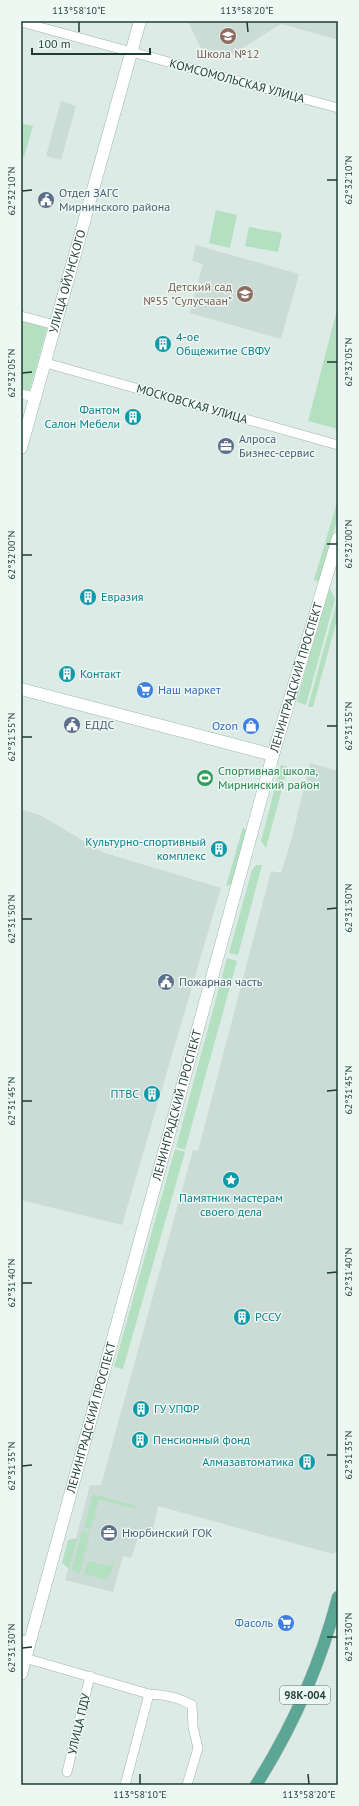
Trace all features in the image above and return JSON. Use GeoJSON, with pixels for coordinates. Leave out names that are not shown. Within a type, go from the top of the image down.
{"type":"FeatureCollection","features":[{"type":"Feature","properties":{"kind":"main road","name":"УЛИЦА ОЙУНСКОГО"},"geometry":{"type":"LineString","coordinates":[[21,448],[34,397],[46,363],[55,325],[140,21]]}},
{"type":"Feature","properties":{"kind":"main road","name":"ЛЕНИНГРАДСКИЙ ПРОСПЕКТ"},"geometry":{"type":"LineString","coordinates":[[21,1674],[25,1658],[25,1641],[273,755],[338,538]]}},
{"type":"Feature","properties":{"kind":"main road"},"geometry":{"type":"LineString","coordinates":[[21,689],[273,755]]}},
{"type":"Feature","properties":{"kind":"main road","name":"98К-004"},"geometry":{"type":"LineString","coordinates":[[256,1785],[300,1706],[322,1653],[338,1597]]}},
{"type":"Feature","properties":{"kind":"street","name":"КОМСОМОЛЬСКАЯ УЛИЦА"},"geometry":{"type":"LineString","coordinates":[[21,22],[338,108]]}},
{"type":"Feature","properties":{"kind":"street"},"geometry":{"type":"LineString","coordinates":[[21,316],[55,325]]}},
{"type":"Feature","properties":{"kind":"street","name":"МОСКОВСКАЯ УЛИЦА"},"geometry":{"type":"LineString","coordinates":[[46,363],[338,445]]}},
{"type":"Feature","properties":{"kind":"street"},"geometry":{"type":"LineString","coordinates":[[21,394],[34,397]]}},
{"type":"Feature","properties":{"kind":"street","name":"УЛИЦА ПДУ"},"geometry":{"type":"LineString","coordinates":[[25,1658],[149,1694],[168,1695],[182,1699],[192,1705],[193,1727],[198,1748],[187,1785]]}},
{"type":"Feature","properties":{"kind":"street","name":"УЛИЦА ПДУ"},"geometry":{"type":"LineString","coordinates":[[68,1772],[90,1676]]}},
{"type":"Feature","properties":{"kind":"street"},"geometry":{"type":"LineString","coordinates":[[125,1785],[149,1694]]}},
{"type":"Feature","properties":{"kind":"shaded area","name":"Школа №12"},"geometry":{"type":"Polygon","coordinates":[[[188,21],[338,21],[338,33],[336,39],[281,24],[228,57],[202,51],[188,21]]]}},
{"type":"Feature","properties":{"kind":"shaded area"},"geometry":{"type":"Polygon","coordinates":[[[61,101],[76,106],[61,160],[46,156],[61,101]]]}},
{"type":"Feature","properties":{"kind":"shaded area","name":"Детский сад №55 \"Сулусчаан\""},"geometry":{"type":"Polygon","coordinates":[[[196,245],[299,274],[281,339],[190,313],[203,264],[192,261],[196,245]]]}},
{"type":"Feature","properties":{"kind":"shaded area"},"geometry":{"type":"Polygon","coordinates":[[[310,763],[338,771],[338,1549],[333,1554],[158,1506],[152,1534],[140,1532],[131,1558],[123,1556],[113,1592],[65,1580],[90,1485],[101,1485],[193,1150],[198,1151],[271,871],[281,873],[291,841],[310,763]]]}},
{"type":"Feature","properties":{"kind":"shaded area"},"geometry":{"type":"Polygon","coordinates":[[[21,809],[40,815],[102,852],[221,888],[122,1225],[21,1200],[21,809]]]}},
{"type":"Feature","properties":{"kind":"green space"},"geometry":{"type":"Polygon","coordinates":[[[21,123],[33,126],[24,157],[21,156],[21,123]]]}},
{"type":"Feature","properties":{"kind":"green space"},"geometry":{"type":"Polygon","coordinates":[[[216,210],[237,215],[230,248],[209,243],[216,210]]]}},
{"type":"Feature","properties":{"kind":"green space"},"geometry":{"type":"Polygon","coordinates":[[[249,227],[282,233],[278,252],[245,246],[249,227]]]}},
{"type":"Feature","properties":{"kind":"green space"},"geometry":{"type":"Polygon","coordinates":[[[338,306],[338,429],[308,421],[338,306]]]}},
{"type":"Feature","properties":{"kind":"green space"},"geometry":{"type":"Polygon","coordinates":[[[21,321],[47,328],[29,393],[21,391],[21,321]]]}},
{"type":"Feature","properties":{"kind":"green space"},"geometry":{"type":"Polygon","coordinates":[[[338,499],[338,517],[319,582],[314,580],[338,499]]]}},
{"type":"Feature","properties":{"kind":"green space"},"geometry":{"type":"Polygon","coordinates":[[[328,585],[335,599],[306,705],[297,702],[328,585]]]}},
{"type":"Feature","properties":{"kind":"green space"},"geometry":{"type":"Polygon","coordinates":[[[337,601],[338,616],[313,707],[308,707],[337,601]]]}},
{"type":"Feature","properties":{"kind":"green space"},"geometry":{"type":"Polygon","coordinates":[[[281,765],[288,767],[266,848],[261,841],[281,765]]]}},
{"type":"Feature","properties":{"kind":"green space"},"geometry":{"type":"Polygon","coordinates":[[[243,827],[248,833],[234,884],[226,886],[243,827]]]}},
{"type":"Feature","properties":{"kind":"green space"},"geometry":{"type":"Polygon","coordinates":[[[256,865],[262,865],[238,955],[229,953],[252,870],[256,865]]]}},
{"type":"Feature","properties":{"kind":"green space"},"geometry":{"type":"Polygon","coordinates":[[[227,958],[237,961],[185,1150],[176,1147],[227,958]]]}},
{"type":"Feature","properties":{"kind":"green space"},"geometry":{"type":"Polygon","coordinates":[[[175,1149],[185,1152],[123,1369],[114,1367],[175,1149]]]}},
{"type":"Feature","properties":{"kind":"green space"},"geometry":{"type":"Polygon","coordinates":[[[93,1494],[137,1506],[136,1509],[99,1499],[91,1529],[84,1527],[93,1494]]]}},
{"type":"Feature","properties":{"kind":"green space"},"geometry":{"type":"Polygon","coordinates":[[[82,1531],[90,1533],[80,1573],[72,1570],[82,1531]]]}},
{"type":"Feature","properties":{"kind":"green space"},"geometry":{"type":"Polygon","coordinates":[[[77,1538],[69,1569],[62,1563],[68,1540],[77,1538]]]}},
{"type":"Feature","properties":{"kind":"green space"},"geometry":{"type":"Polygon","coordinates":[[[115,1555],[109,1577],[106,1580],[84,1574],[88,1561],[111,1566],[115,1555]]]}},
{"type":"Feature","properties":{"kind":"place","name":"Школа №12"},"geometry":{"type":"Point","coordinates":[228,36]}},
{"type":"Feature","properties":{"kind":"place","name":"Отдел ЗАГС Мирнинского района"},"geometry":{"type":"Point","coordinates":[46,200]}},
{"type":"Feature","properties":{"kind":"place","name":"Детский сад №55 \"Сулусчаан\""},"geometry":{"type":"Point","coordinates":[245,294]}},
{"type":"Feature","properties":{"kind":"place","name":"4-ое Общежитие СВФУ"},"geometry":{"type":"Point","coordinates":[163,344]}},
{"type":"Feature","properties":{"kind":"place","name":"Фантом Салон Мебели"},"geometry":{"type":"Point","coordinates":[133,417]}},
{"type":"Feature","properties":{"kind":"place","name":"Алроса Бизнес-сервис"},"geometry":{"type":"Point","coordinates":[226,446]}},
{"type":"Feature","properties":{"kind":"place","name":"Евразия"},"geometry":{"type":"Point","coordinates":[88,597]}},
{"type":"Feature","properties":{"kind":"place","name":"Контакт"},"geometry":{"type":"Point","coordinates":[67,674]}},
{"type":"Feature","properties":{"kind":"place","name":"Наш маркет"},"geometry":{"type":"Point","coordinates":[145,690]}},
{"type":"Feature","properties":{"kind":"place","name":"ЕДДС"},"geometry":{"type":"Point","coordinates":[72,725]}},
{"type":"Feature","properties":{"kind":"place","name":"Ozon"},"geometry":{"type":"Point","coordinates":[251,726]}},
{"type":"Feature","properties":{"kind":"place","name":"Спортивная школа, Мирнинский район"},"geometry":{"type":"Point","coordinates":[205,778]}},
{"type":"Feature","properties":{"kind":"place","name":"Культурно-спортивный комплекс"},"geometry":{"type":"Point","coordinates":[219,849]}},
{"type":"Feature","properties":{"kind":"place","name":"Пожарная часть"},"geometry":{"type":"Point","coordinates":[166,982]}},
{"type":"Feature","properties":{"kind":"place","name":"ПТВС"},"geometry":{"type":"Point","coordinates":[152,1094]}},
{"type":"Feature","properties":{"kind":"place","name":"Памятник мастерам своего дела"},"geometry":{"type":"Point","coordinates":[231,1180]}},
{"type":"Feature","properties":{"kind":"place","name":"РССУ"},"geometry":{"type":"Point","coordinates":[242,1317]}},
{"type":"Feature","properties":{"kind":"place","name":"ГУ УПФР"},"geometry":{"type":"Point","coordinates":[141,1409]}},
{"type":"Feature","properties":{"kind":"place","name":"Пенсионный фонд"},"geometry":{"type":"Point","coordinates":[140,1440]}},
{"type":"Feature","properties":{"kind":"place","name":"Алмазавтоматика"},"geometry":{"type":"Point","coordinates":[307,1462]}},
{"type":"Feature","properties":{"kind":"place","name":"Нюрбинский ГОК"},"geometry":{"type":"Point","coordinates":[109,1533]}},
{"type":"Feature","properties":{"kind":"place","name":"Фасоль"},"geometry":{"type":"Point","coordinates":[286,1623]}}]}
